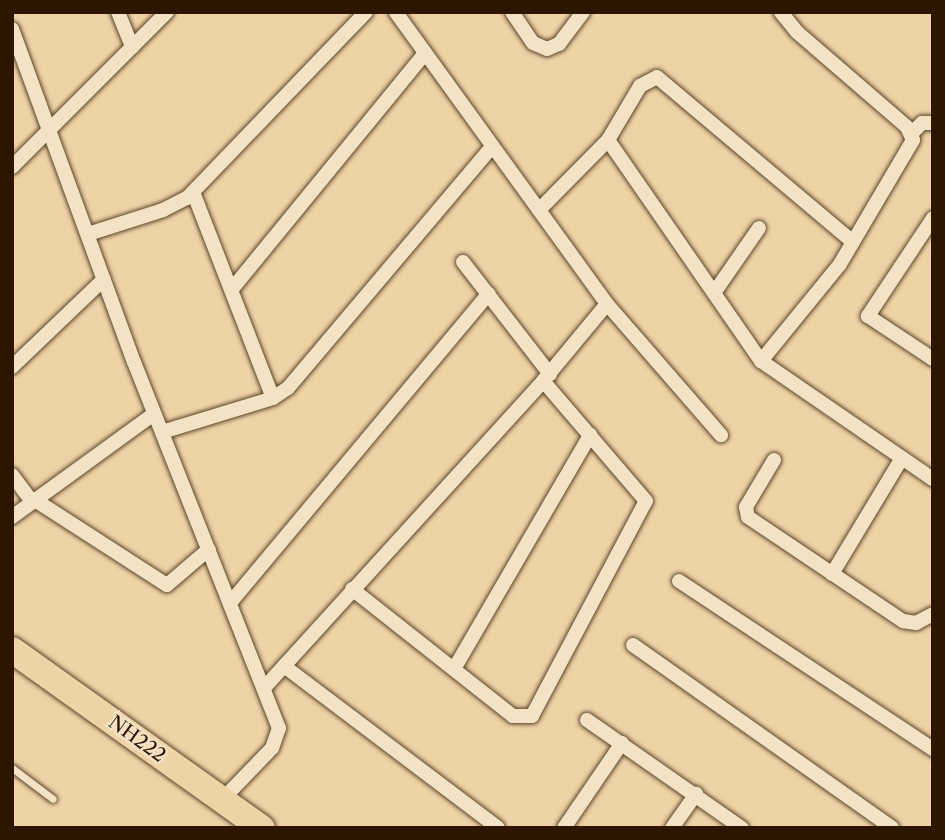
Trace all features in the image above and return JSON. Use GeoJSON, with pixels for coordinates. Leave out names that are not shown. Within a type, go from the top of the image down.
{"type":"FeatureCollection","features":[{"type":"Feature","properties":{"kind":"highway","name":"NH222"},"geometry":{"type":"LineString","coordinates":[[12,650],[262,828]]}},
{"type":"Feature","properties":{"kind":"highway","name":"NH222"},"geometry":{"type":"LineString","coordinates":[[12,665],[240,828]]}},
{"type":"Feature","properties":{"kind":"street"},"geometry":{"type":"LineString","coordinates":[[118,12],[132,47]]}},
{"type":"Feature","properties":{"kind":"street"},"geometry":{"type":"LineString","coordinates":[[12,167],[167,12]]}},
{"type":"Feature","properties":{"kind":"street"},"geometry":{"type":"LineString","coordinates":[[88,234],[176,205],[366,12]]}},
{"type":"Feature","properties":{"kind":"street"},"geometry":{"type":"LineString","coordinates":[[512,12],[533,43],[547,50],[559,44],[583,12]]}},
{"type":"Feature","properties":{"kind":"street"},"geometry":{"type":"LineString","coordinates":[[781,12],[797,32],[912,133]]}},
{"type":"Feature","properties":{"kind":"street"},"geometry":{"type":"LineString","coordinates":[[404,15],[425,53],[491,148],[607,304],[721,435]]}},
{"type":"Feature","properties":{"kind":"street"},"geometry":{"type":"LineString","coordinates":[[12,29],[154,414],[279,728],[276,741],[222,800]]}},
{"type":"Feature","properties":{"kind":"street"},"geometry":{"type":"LineString","coordinates":[[232,289],[425,53]]}},
{"type":"Feature","properties":{"kind":"street"},"geometry":{"type":"LineString","coordinates":[[539,210],[608,140],[640,86],[657,77],[853,242]]}},
{"type":"Feature","properties":{"kind":"street"},"geometry":{"type":"LineString","coordinates":[[761,361],[853,242],[911,147],[912,133],[922,123],[933,123]]}},
{"type":"Feature","properties":{"kind":"street"},"geometry":{"type":"LineString","coordinates":[[608,140],[761,361],[933,479]]}},
{"type":"Feature","properties":{"kind":"street"},"geometry":{"type":"LineString","coordinates":[[162,432],[273,398],[300,376],[491,148]]}},
{"type":"Feature","properties":{"kind":"street"},"geometry":{"type":"LineString","coordinates":[[192,191],[273,398]]}},
{"type":"Feature","properties":{"kind":"street"},"geometry":{"type":"LineString","coordinates":[[931,226],[868,316],[933,359]]}},
{"type":"Feature","properties":{"kind":"street"},"geometry":{"type":"LineString","coordinates":[[714,293],[758,228]]}},
{"type":"Feature","properties":{"kind":"street"},"geometry":{"type":"LineString","coordinates":[[352,589],[513,716],[526,719],[537,710],[646,501],[590,435],[463,262]]}},
{"type":"Feature","properties":{"kind":"street"},"geometry":{"type":"LineString","coordinates":[[12,367],[104,279]]}},
{"type":"Feature","properties":{"kind":"street"},"geometry":{"type":"LineString","coordinates":[[230,603],[488,294]]}},
{"type":"Feature","properties":{"kind":"street"},"geometry":{"type":"LineString","coordinates":[[264,688],[547,377],[607,304]]}},
{"type":"Feature","properties":{"kind":"street"},"geometry":{"type":"LineString","coordinates":[[12,517],[154,414]]}},
{"type":"Feature","properties":{"kind":"street"},"geometry":{"type":"LineString","coordinates":[[454,669],[590,435]]}},
{"type":"Feature","properties":{"kind":"street"},"geometry":{"type":"LineString","coordinates":[[832,574],[902,458]]}},
{"type":"Feature","properties":{"kind":"street"},"geometry":{"type":"LineString","coordinates":[[774,460],[748,502],[748,517],[903,621],[916,622],[933,614]]}},
{"type":"Feature","properties":{"kind":"street"},"geometry":{"type":"LineString","coordinates":[[12,475],[34,501],[167,585],[209,549]]}},
{"type":"Feature","properties":{"kind":"street"},"geometry":{"type":"LineString","coordinates":[[679,581],[933,749]]}},
{"type":"Feature","properties":{"kind":"street"},"geometry":{"type":"LineString","coordinates":[[633,645],[892,828]]}},
{"type":"Feature","properties":{"kind":"street"},"geometry":{"type":"LineString","coordinates":[[284,666],[498,828]]}},
{"type":"Feature","properties":{"kind":"street"},"geometry":{"type":"LineString","coordinates":[[587,720],[742,828]]}},
{"type":"Feature","properties":{"kind":"street"},"geometry":{"type":"LineString","coordinates":[[565,828],[622,743]]}},
{"type":"Feature","properties":{"kind":"street"},"geometry":{"type":"LineString","coordinates":[[673,828],[696,794]]}},
{"type":"Feature","properties":{"kind":"lane"},"geometry":{"type":"LineString","coordinates":[[12,768],[53,799]]}}]}
